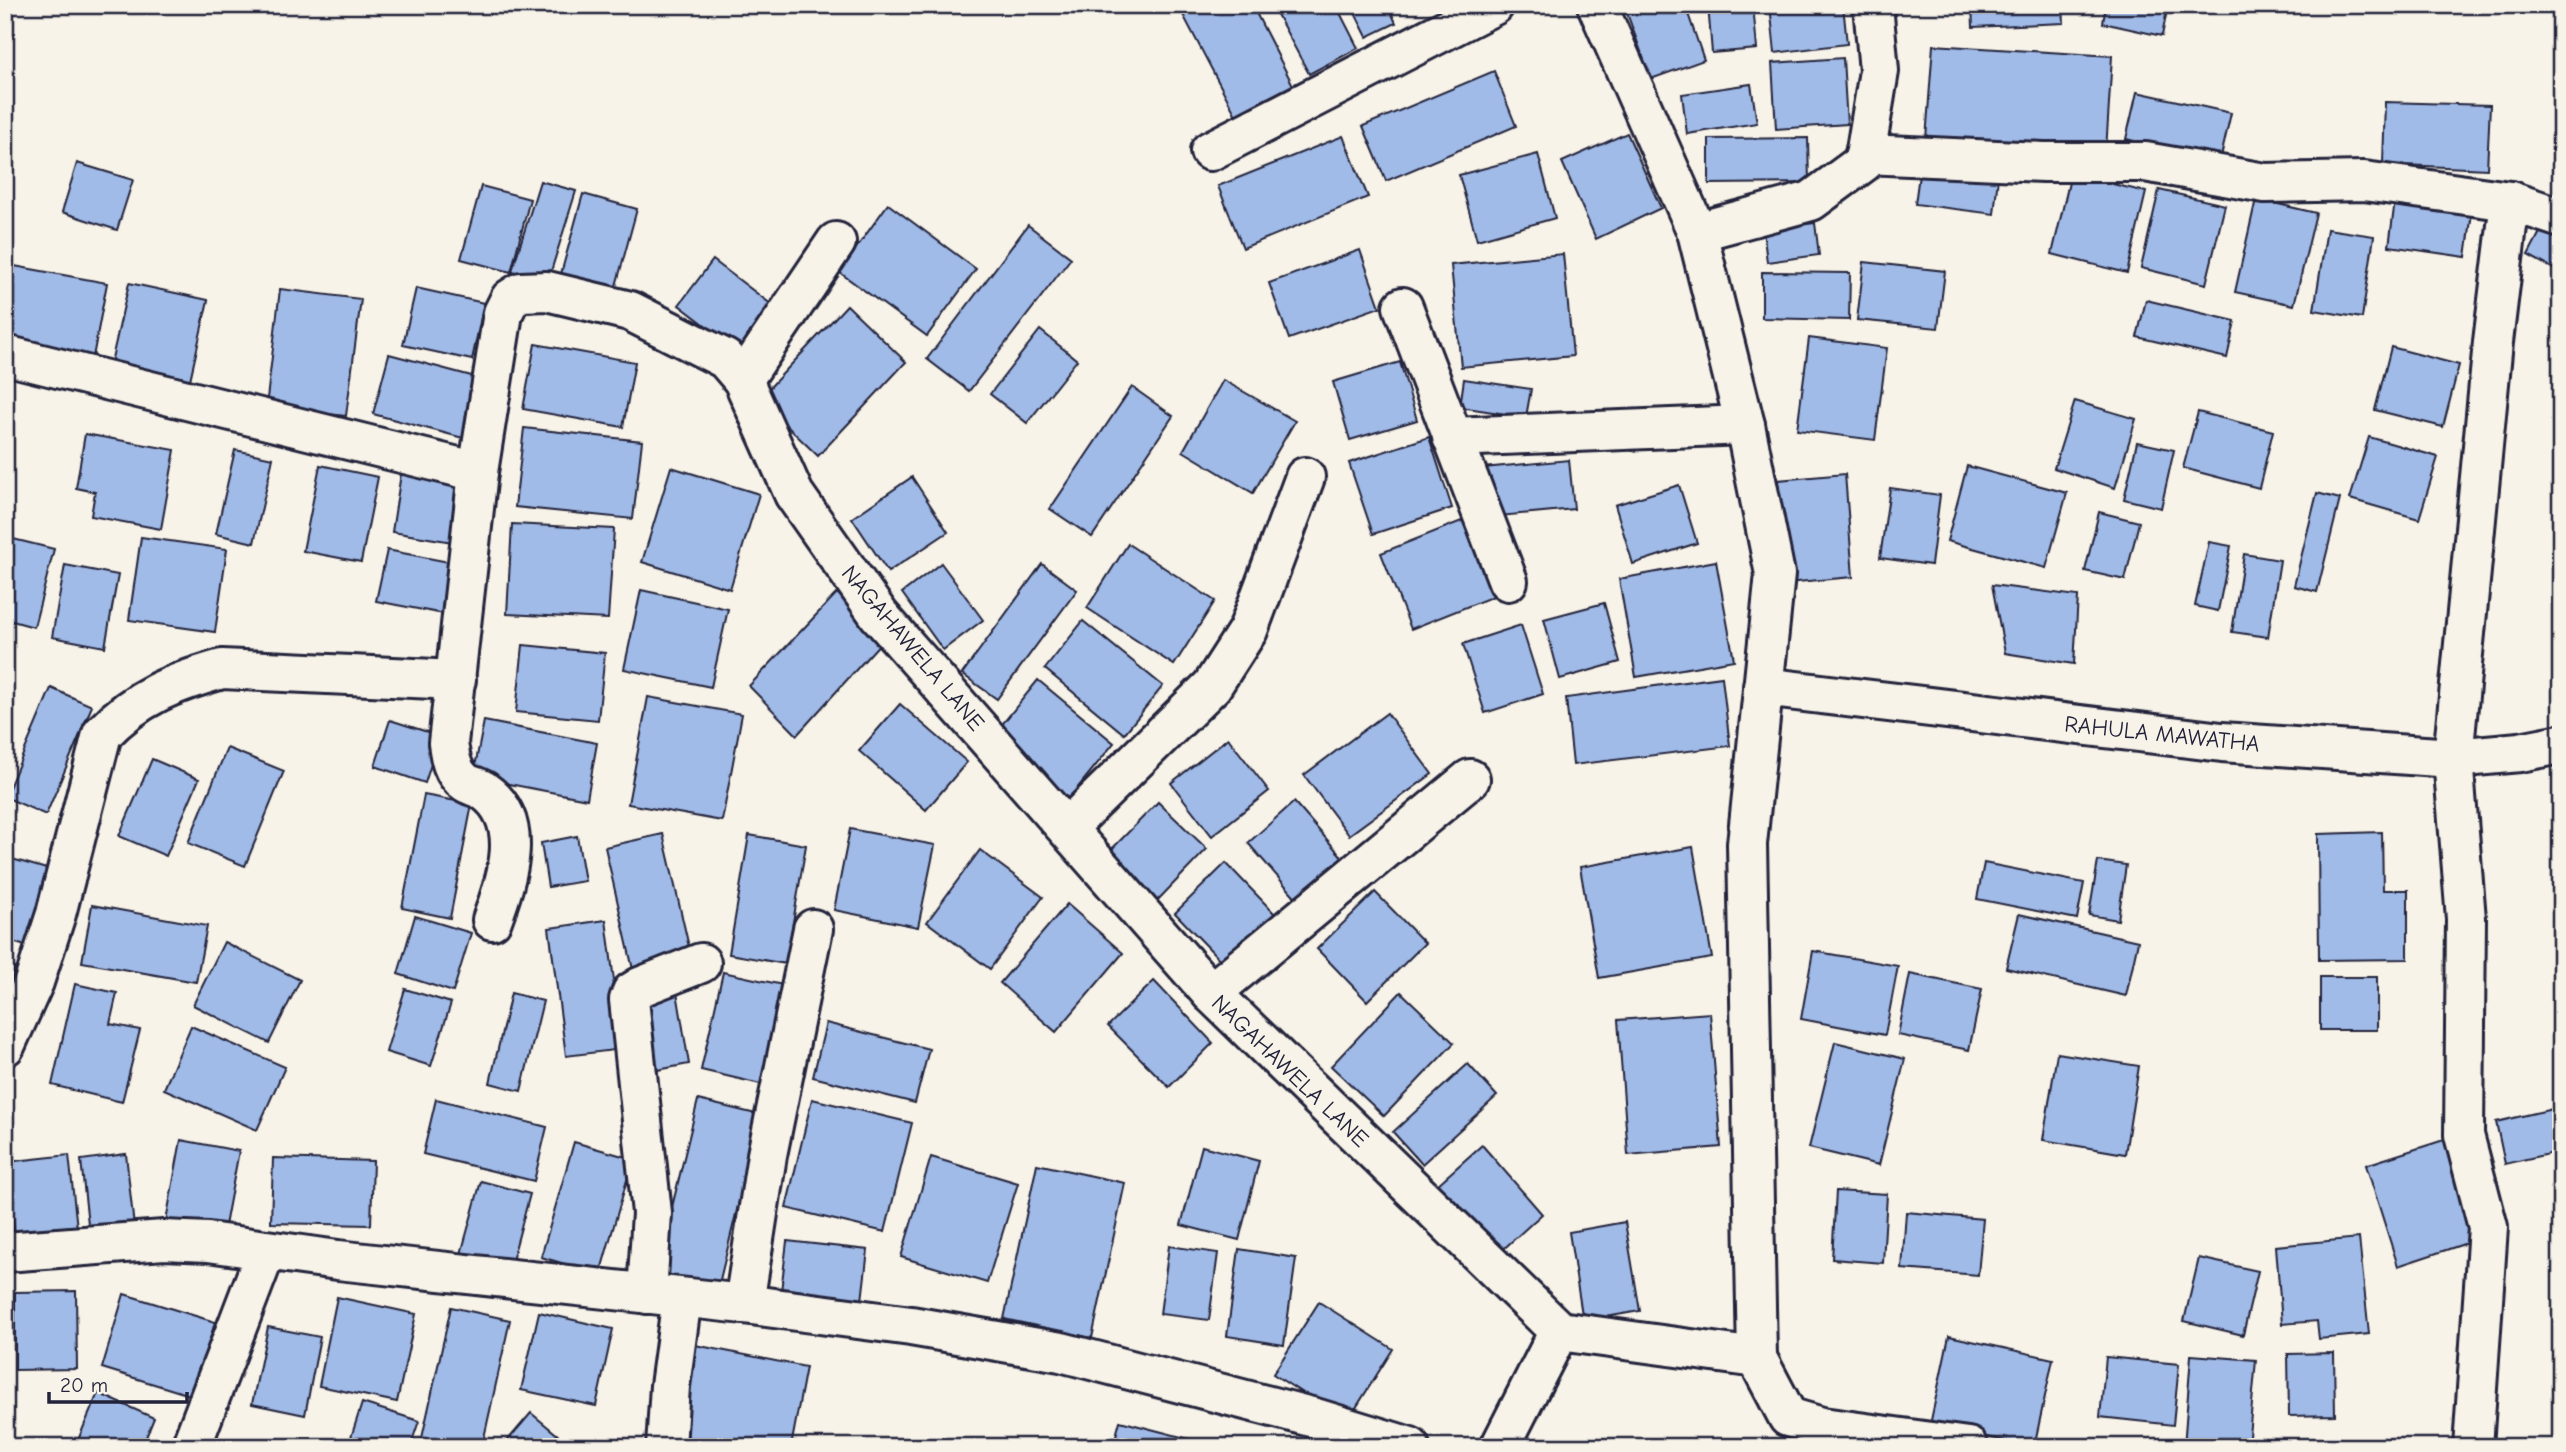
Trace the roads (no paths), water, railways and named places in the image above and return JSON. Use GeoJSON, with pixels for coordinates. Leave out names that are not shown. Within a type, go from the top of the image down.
{"type":"FeatureCollection","features":[{"type":"Feature","properties":{"kind":"street"},"geometry":{"type":"LineString","coordinates":[[1210,151],[1493,5]]}},
{"type":"Feature","properties":{"kind":"street"},"geometry":{"type":"LineString","coordinates":[[1597,5],[1697,232],[1745,425],[1775,573],[1747,844],[1757,1358],[1788,1417],[1822,1427],[1968,1447]]}},
{"type":"Feature","properties":{"kind":"street"},"geometry":{"type":"LineString","coordinates":[[1697,232],[1811,201],[1864,162],[1879,71],[1873,5]]}},
{"type":"Feature","properties":{"kind":"street"},"geometry":{"type":"LineString","coordinates":[[1865,154],[2044,162],[2145,162],[2265,183],[2364,181],[2510,201],[2561,218]]}},
{"type":"Feature","properties":{"kind":"street"},"geometry":{"type":"LineString","coordinates":[[2473,1447],[2488,1227],[2464,1135],[2466,919],[2453,758],[2493,342],[2510,201]]}},
{"type":"Feature","properties":{"kind":"street"},"geometry":{"type":"LineString","coordinates":[[743,380],[836,242]]}},
{"type":"Feature","properties":{"kind":"street","name":"NAGAHAWELA LANE"},"geometry":{"type":"LineString","coordinates":[[492,920],[507,881],[510,850],[508,816],[485,791],[463,781],[451,764],[448,743],[478,472],[503,313],[510,299],[521,292],[547,291],[630,311],[725,359],[743,380],[794,494],[879,615],[1210,993],[1559,1331]]}},
{"type":"Feature","properties":{"kind":"street"},"geometry":{"type":"LineString","coordinates":[[1403,307],[1508,581]]}},
{"type":"Feature","properties":{"kind":"street"},"geometry":{"type":"LineString","coordinates":[[5,355],[478,472]]}},
{"type":"Feature","properties":{"kind":"street"},"geometry":{"type":"LineString","coordinates":[[1452,437],[1745,425]]}},
{"type":"Feature","properties":{"kind":"street"},"geometry":{"type":"LineString","coordinates":[[1067,828],[1212,686],[1248,630],[1305,477]]}},
{"type":"Feature","properties":{"kind":"street"},"geometry":{"type":"LineString","coordinates":[[5,1046],[34,982],[56,914],[102,734],[122,712],[153,694],[190,678],[222,669],[456,680]]}},
{"type":"Feature","properties":{"kind":"street","name":"RAHULA MAWATHA"},"geometry":{"type":"LineString","coordinates":[[1763,687],[2222,742],[2453,758],[2520,752],[2561,744]]}},
{"type":"Feature","properties":{"kind":"street"},"geometry":{"type":"LineString","coordinates":[[1210,993],[1470,779]]}},
{"type":"Feature","properties":{"kind":"street"},"geometry":{"type":"LineString","coordinates":[[744,1304],[767,1155],[813,929]]}},
{"type":"Feature","properties":{"kind":"street"},"geometry":{"type":"LineString","coordinates":[[667,1447],[670,1386],[664,1296],[652,1213],[629,1000],[632,992],[639,986],[701,962]]}},
{"type":"Feature","properties":{"kind":"street"},"geometry":{"type":"LineString","coordinates":[[5,1252],[164,1240],[208,1242],[911,1326],[1060,1352],[1315,1418],[1410,1447]]}},
{"type":"Feature","properties":{"kind":"street"},"geometry":{"type":"LineString","coordinates":[[191,1447],[266,1251]]}},
{"type":"Feature","properties":{"kind":"street"},"geometry":{"type":"LineString","coordinates":[[1500,1447],[1559,1331],[1757,1358]]}}]}
